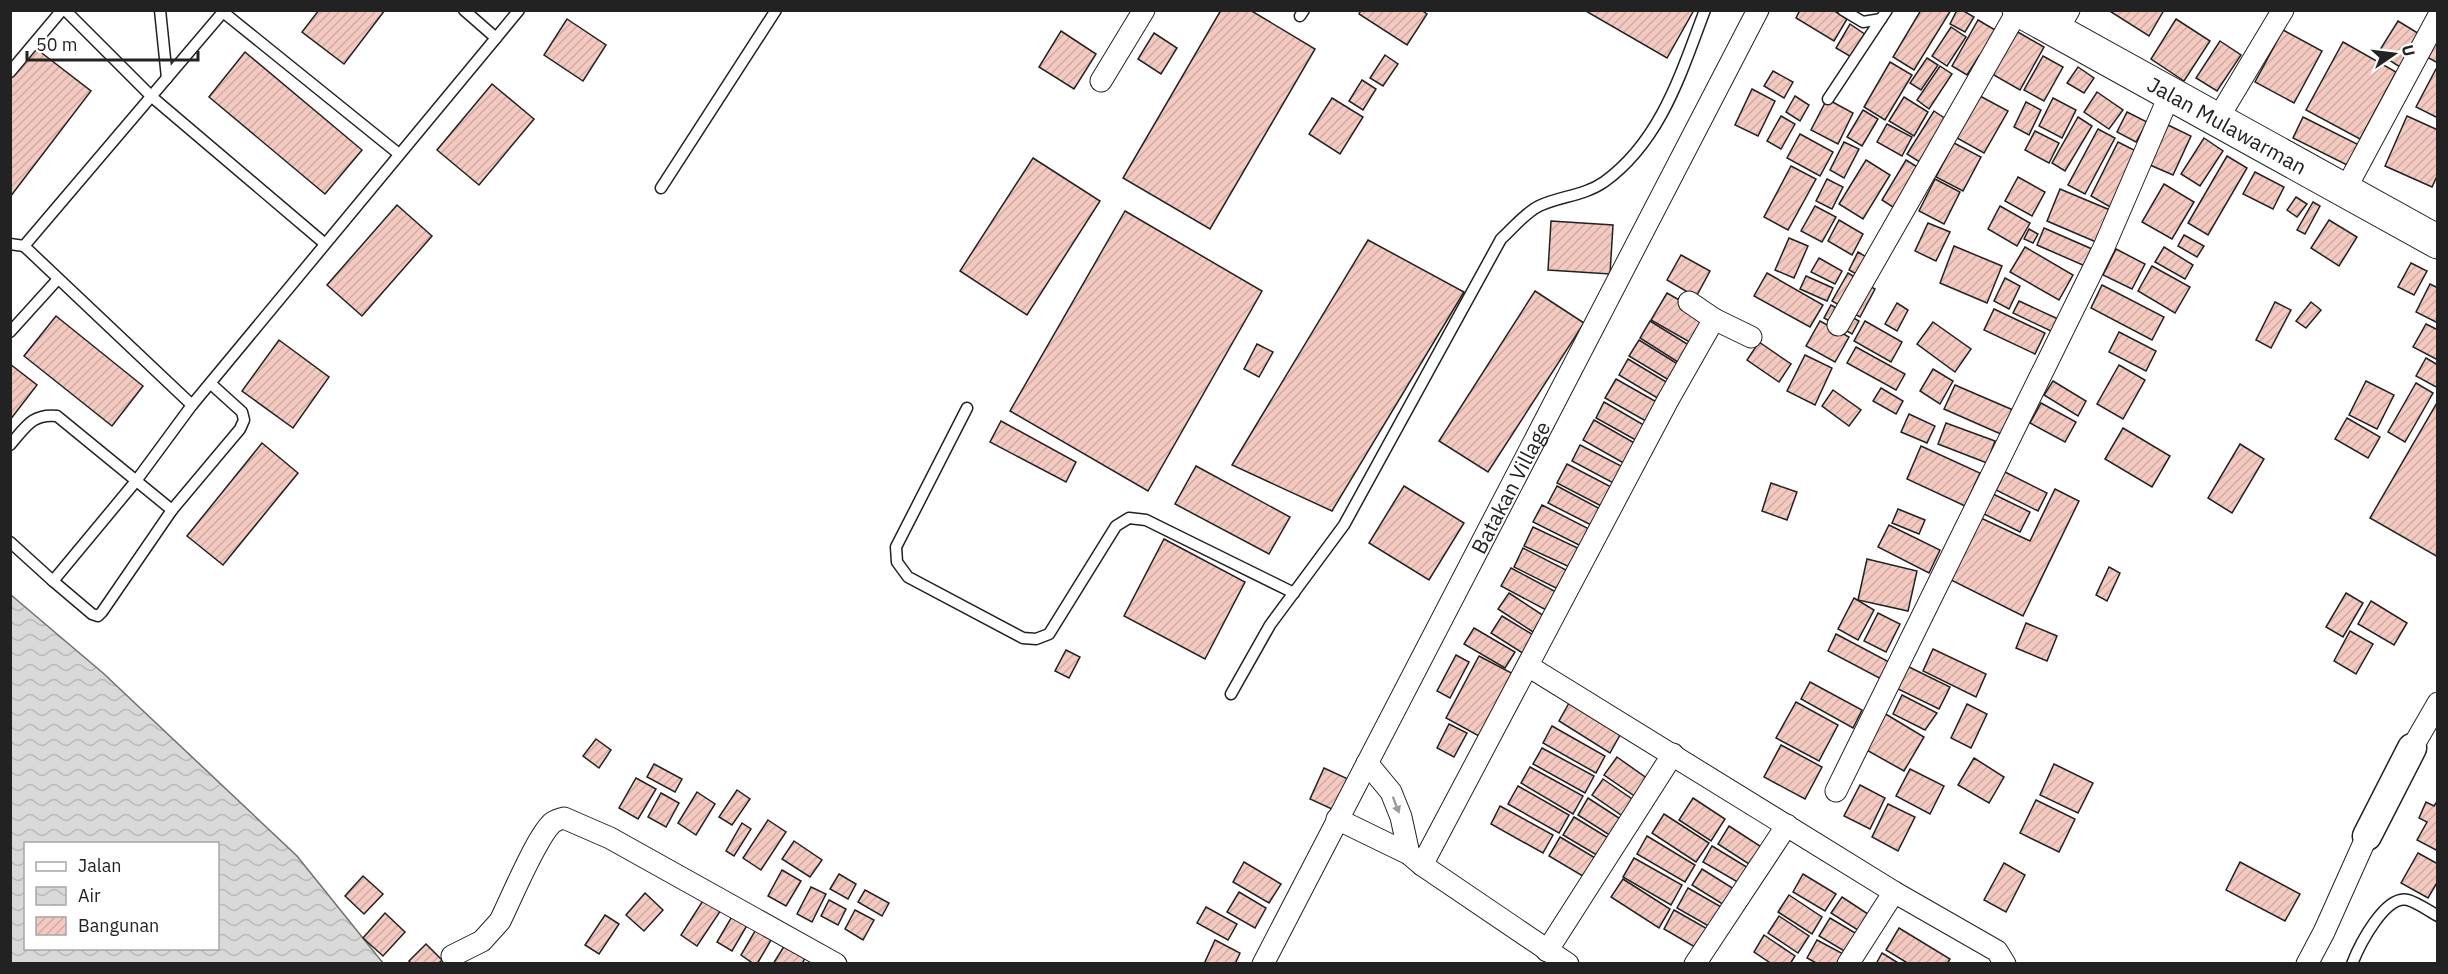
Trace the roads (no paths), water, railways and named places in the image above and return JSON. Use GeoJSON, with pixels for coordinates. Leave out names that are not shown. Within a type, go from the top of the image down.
{"type":"FeatureCollection","features":[{"type":"Feature","properties":{"kind":"main road","name":"Jalan Mulawarman"},"geometry":{"type":"LineString","coordinates":[[2018,10],[2063,21],[2170,94],[2438,242]]}},
{"type":"Feature","properties":{"kind":"street"},"geometry":{"type":"LineString","coordinates":[[1101,81],[1144,10]]}},
{"type":"Feature","properties":{"kind":"street","name":"Batakan Village"},"geometry":{"type":"LineString","coordinates":[[1263,963],[1758,10]]}},
{"type":"Feature","properties":{"kind":"street"},"geometry":{"type":"LineString","coordinates":[[1838,325],[2018,10]]}},
{"type":"Feature","properties":{"kind":"street"},"geometry":{"type":"LineString","coordinates":[[2217,120],[2283,10]]}},
{"type":"Feature","properties":{"kind":"street"},"geometry":{"type":"LineString","coordinates":[[2345,190],[2438,17]]}},
{"type":"Feature","properties":{"kind":"street"},"geometry":{"type":"LineString","coordinates":[[1836,791],[2104,248],[2170,94]]}},
{"type":"Feature","properties":{"kind":"street"},"geometry":{"type":"LineString","coordinates":[[1689,302],[1714,319],[1751,337]]}},
{"type":"Feature","properties":{"kind":"street"},"geometry":{"type":"LineString","coordinates":[[1415,860],[1528,666],[1668,400],[1714,319]]}},
{"type":"Feature","properties":{"kind":"street"},"geometry":{"type":"LineString","coordinates":[[1528,666],[1894,891],[1997,951],[2005,963]]}},
{"type":"Feature","properties":{"kind":"street"},"geometry":{"type":"LineString","coordinates":[[2307,963],[2324,932],[2367,836],[2438,703]]}},
{"type":"Feature","properties":{"kind":"street"},"geometry":{"type":"LineString","coordinates":[[1547,951],[1673,754]]}},
{"type":"Feature","properties":{"kind":"street"},"geometry":{"type":"LineString","coordinates":[[1366,763],[1391,792],[1415,860]]}},
{"type":"Feature","properties":{"kind":"street"},"geometry":{"type":"LineString","coordinates":[[452,956],[475,945],[492,932],[500,921],[540,840],[550,825],[557,819],[564,818],[610,838],[836,963]]}},
{"type":"Feature","properties":{"kind":"street"},"geometry":{"type":"LineString","coordinates":[[1337,819],[1415,860],[1568,963]]}},
{"type":"Feature","properties":{"kind":"street"},"geometry":{"type":"LineString","coordinates":[[1695,963],[1787,825]]}},
{"type":"Feature","properties":{"kind":"street"},"geometry":{"type":"LineString","coordinates":[[1848,963],[1894,891]]}},
{"type":"Feature","properties":{"kind":"lane"},"geometry":{"type":"LineString","coordinates":[[10,72],[64,10],[152,97],[324,243]]}},
{"type":"Feature","properties":{"kind":"lane"},"geometry":{"type":"LineString","coordinates":[[160,10],[167,78]]}},
{"type":"Feature","properties":{"kind":"lane"},"geometry":{"type":"LineString","coordinates":[[464,10],[496,38]]}},
{"type":"Feature","properties":{"kind":"lane"},"geometry":{"type":"LineString","coordinates":[[53,581],[136,482],[192,405],[324,243],[519,10]]}},
{"type":"Feature","properties":{"kind":"lane"},"geometry":{"type":"LineString","coordinates":[[661,188],[776,10]]}},
{"type":"Feature","properties":{"kind":"lane"},"geometry":{"type":"LineString","coordinates":[[1231,694],[1270,625],[1344,525],[1501,239],[1538,207],[1588,191],[1605,181],[1642,146],[1668,106],[1705,10]]}},
{"type":"Feature","properties":{"kind":"lane"},"geometry":{"type":"LineString","coordinates":[[1843,10],[1863,22],[1884,15]]}},
{"type":"Feature","properties":{"kind":"lane"},"geometry":{"type":"LineString","coordinates":[[24,246],[152,97],[222,11],[399,154]]}},
{"type":"Feature","properties":{"kind":"lane"},"geometry":{"type":"LineString","coordinates":[[1828,99],[1884,15]]}},
{"type":"Feature","properties":{"kind":"lane"},"geometry":{"type":"LineString","coordinates":[[10,244],[24,246],[192,405]]}},
{"type":"Feature","properties":{"kind":"lane"},"geometry":{"type":"LineString","coordinates":[[10,332],[58,279]]}},
{"type":"Feature","properties":{"kind":"lane"},"geometry":{"type":"LineString","coordinates":[[10,542],[92,614],[98,616],[172,510],[243,423],[242,412],[210,383]]}},
{"type":"Feature","properties":{"kind":"lane"},"geometry":{"type":"LineString","coordinates":[[967,408],[896,547],[897,562],[908,577],[1023,638],[1036,639],[1049,634],[1116,526],[1129,518],[1146,520],[1294,593]]}},
{"type":"Feature","properties":{"kind":"lane"},"geometry":{"type":"LineString","coordinates":[[10,445],[32,420],[44,415],[57,416],[172,510]]}},
{"type":"Feature","properties":{"kind":"lane"},"geometry":{"type":"LineString","coordinates":[[2352,963],[2375,921],[2394,903],[2408,900],[2438,916]]}},
{"type":"Feature","properties":{"kind":"water"},"geometry":{"type":"Polygon","coordinates":[[[11,595],[103,673],[297,856],[383,963],[11,963],[11,595]]]}}]}
